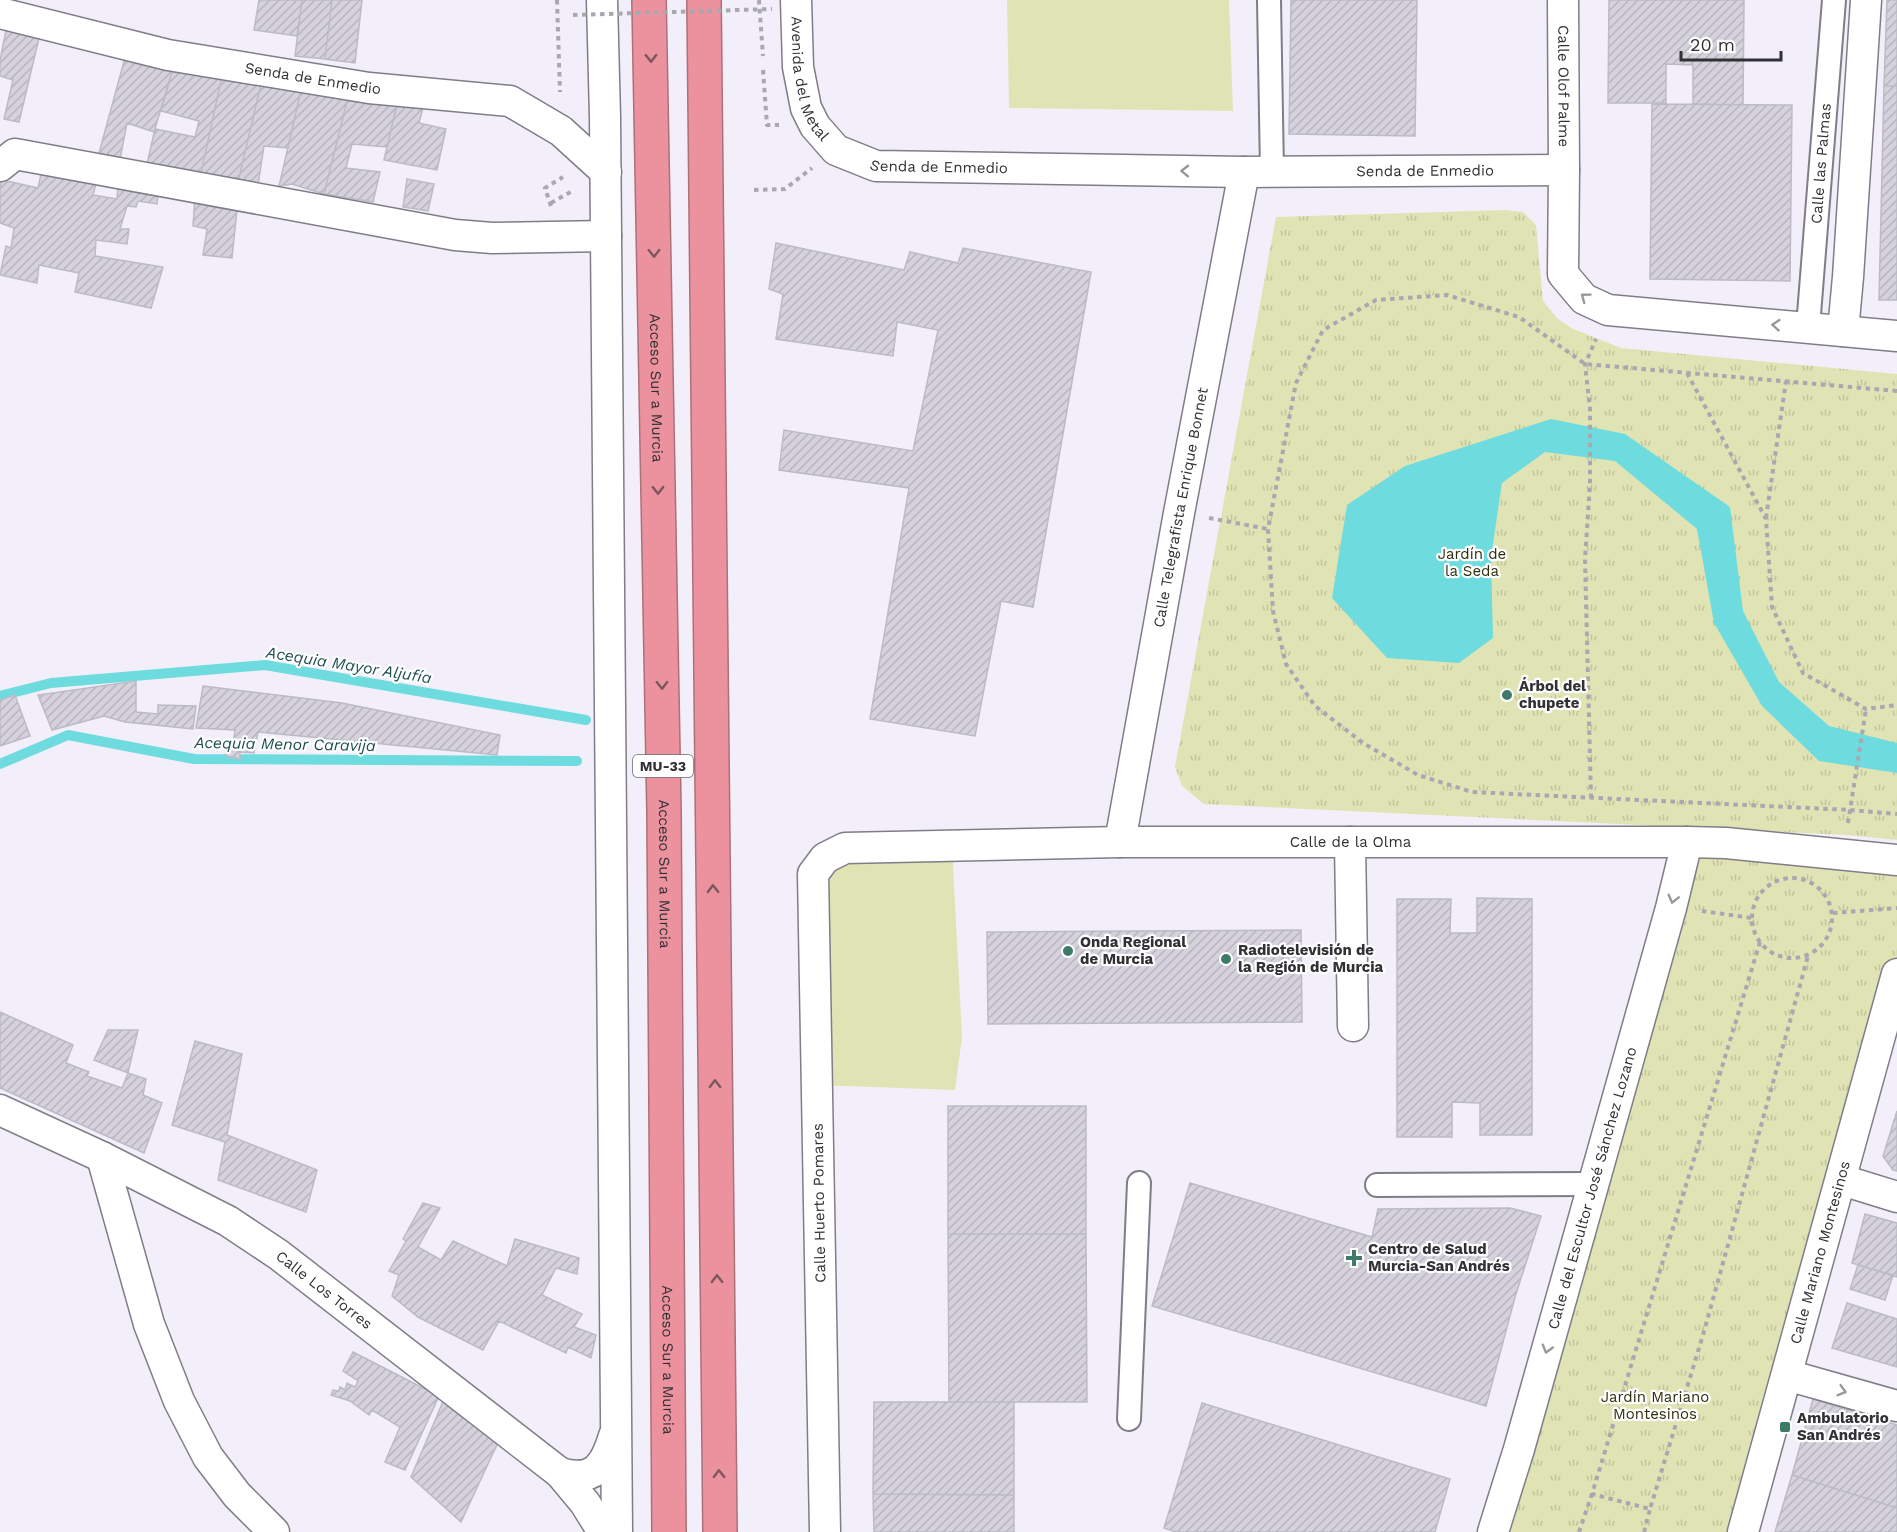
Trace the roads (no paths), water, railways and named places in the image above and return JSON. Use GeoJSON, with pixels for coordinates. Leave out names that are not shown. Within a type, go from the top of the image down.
{"type":"FeatureCollection","features":[{"type":"Feature","properties":{"kind":"highway","name":"Acceso Sur a Murcia"},"geometry":{"type":"LineString","coordinates":[[649,0],[663,776],[669,1532]]}},
{"type":"Feature","properties":{"kind":"highway","name":"MU-33"},"geometry":{"type":"LineString","coordinates":[[704,0],[720,1532]]}},
{"type":"Feature","properties":{"kind":"street"},"geometry":{"type":"LineString","coordinates":[[602,0],[606,172],[617,1532]]}},
{"type":"Feature","properties":{"kind":"street"},"geometry":{"type":"LineString","coordinates":[[1258,172],[1269,0]]}},
{"type":"Feature","properties":{"kind":"street","name":"Calle Olof Palme"},"geometry":{"type":"LineString","coordinates":[[1563,0],[1564,170]]}},
{"type":"Feature","properties":{"kind":"street","name":"Calle las Palmas"},"geometry":{"type":"LineString","coordinates":[[1808,327],[1834,0]]}},
{"type":"Feature","properties":{"kind":"street"},"geometry":{"type":"LineString","coordinates":[[1843,331],[1866,0]]}},
{"type":"Feature","properties":{"kind":"street","name":"Avenida del Metal"},"geometry":{"type":"LineString","coordinates":[[784,5],[806,108],[815,126],[836,150]]}},
{"type":"Feature","properties":{"kind":"street","name":"Senda de Enmedio"},"geometry":{"type":"LineString","coordinates":[[0,13],[168,55],[369,88],[510,101],[561,131],[606,172]]}},
{"type":"Feature","properties":{"kind":"street","name":"Senda de Enmedio"},"geometry":{"type":"LineString","coordinates":[[836,150],[876,166],[1258,172],[1564,170]]}},
{"type":"Feature","properties":{"kind":"street"},"geometry":{"type":"LineString","coordinates":[[0,166],[15,154],[455,235],[492,238],[606,236]]}},
{"type":"Feature","properties":{"kind":"street"},"geometry":{"type":"LineString","coordinates":[[1564,170],[1563,274],[1584,299],[1608,310],[1897,336]]}},
{"type":"Feature","properties":{"kind":"street","name":"Calle Telegrafista Enrique Bonnet"},"geometry":{"type":"LineString","coordinates":[[1120,842],[1179,513],[1258,172]]}},
{"type":"Feature","properties":{"kind":"street","name":"Calle de la Olma"},"geometry":{"type":"LineString","coordinates":[[813,874],[825,858],[845,848],[1120,842],[1687,842],[1726,843],[1897,860]]}},
{"type":"Feature","properties":{"kind":"street"},"geometry":{"type":"LineString","coordinates":[[1350,842],[1353,1026]]}},
{"type":"Feature","properties":{"kind":"street","name":"Calle del Escultor José Sánchez Lozano"},"geometry":{"type":"LineString","coordinates":[[1493,1532],[1519,1449],[1671,908],[1687,842]]}},
{"type":"Feature","properties":{"kind":"street","name":"Calle Huerto Pomares"},"geometry":{"type":"LineString","coordinates":[[813,874],[825,1532]]}},
{"type":"Feature","properties":{"kind":"street","name":"Calle Mariano Montesinos"},"geometry":{"type":"LineString","coordinates":[[1743,1532],[1897,974]]}},
{"type":"Feature","properties":{"kind":"street","name":"Calle Los Torres"},"geometry":{"type":"LineString","coordinates":[[0,1110],[102,1156],[220,1217],[279,1255],[560,1473],[585,1503],[603,1532]]}},
{"type":"Feature","properties":{"kind":"street"},"geometry":{"type":"LineString","coordinates":[[102,1156],[149,1324],[179,1401],[208,1457],[237,1495],[274,1532]]}},
{"type":"Feature","properties":{"kind":"street"},"geometry":{"type":"LineString","coordinates":[[1842,1180],[1897,1197]]}},
{"type":"Feature","properties":{"kind":"street"},"geometry":{"type":"LineString","coordinates":[[1129,1419],[1139,1183]]}},
{"type":"Feature","properties":{"kind":"street"},"geometry":{"type":"LineString","coordinates":[[1377,1185],[1593,1184]]}},
{"type":"Feature","properties":{"kind":"street"},"geometry":{"type":"LineString","coordinates":[[1786,1375],[1897,1406]]}},
{"type":"Feature","properties":{"kind":"street"},"geometry":{"type":"LineString","coordinates":[[560,1473],[584,1476],[593,1472],[603,1464],[609,1454],[616,1429]]}},
{"type":"Feature","properties":{"kind":"water"},"geometry":{"type":"Polygon","coordinates":[[[1551,419],[1625,434],[1730,507],[1743,611],[1779,682],[1829,726],[1897,743],[1897,773],[1819,761],[1762,706],[1714,623],[1697,529],[1615,461],[1545,452],[1502,483],[1491,557],[1493,638],[1459,663],[1387,658],[1332,598],[1347,505],[1405,466],[1551,419]]]}},
{"type":"Feature","properties":{"kind":"waterway","name":"Acequia Mayor Aljufía"},"geometry":{"type":"LineString","coordinates":[[0,696],[51,683],[265,665],[586,720]]}},
{"type":"Feature","properties":{"kind":"waterway","name":"Acequia Menor Caravija"},"geometry":{"type":"LineString","coordinates":[[0,764],[68,735],[194,759],[577,761]]}},
{"type":"Feature","properties":{"kind":"place","name":"Árbol del chupete"},"geometry":{"type":"Point","coordinates":[1507,695]}},
{"type":"Feature","properties":{"kind":"place","name":"Onda Regional de Murcia"},"geometry":{"type":"Point","coordinates":[1068,951]}},
{"type":"Feature","properties":{"kind":"place","name":"Radiotelevisión de la Región de Murcia"},"geometry":{"type":"Point","coordinates":[1226,959]}},
{"type":"Feature","properties":{"kind":"place","name":"Centro de Salud Murcia-San Andrés"},"geometry":{"type":"Point","coordinates":[1354,1258]}},
{"type":"Feature","properties":{"kind":"place","name":"Ambulatorio San Andrés"},"geometry":{"type":"Point","coordinates":[1785,1427]}},
{"type":"Feature","properties":{"kind":"park label","name":"Jardín de la Seda"},"geometry":{"type":"Point","coordinates":[1472,562]}},
{"type":"Feature","properties":{"kind":"park label","name":"Jardín Mariano Montesinos"},"geometry":{"type":"Point","coordinates":[1655,1406]}}]}
